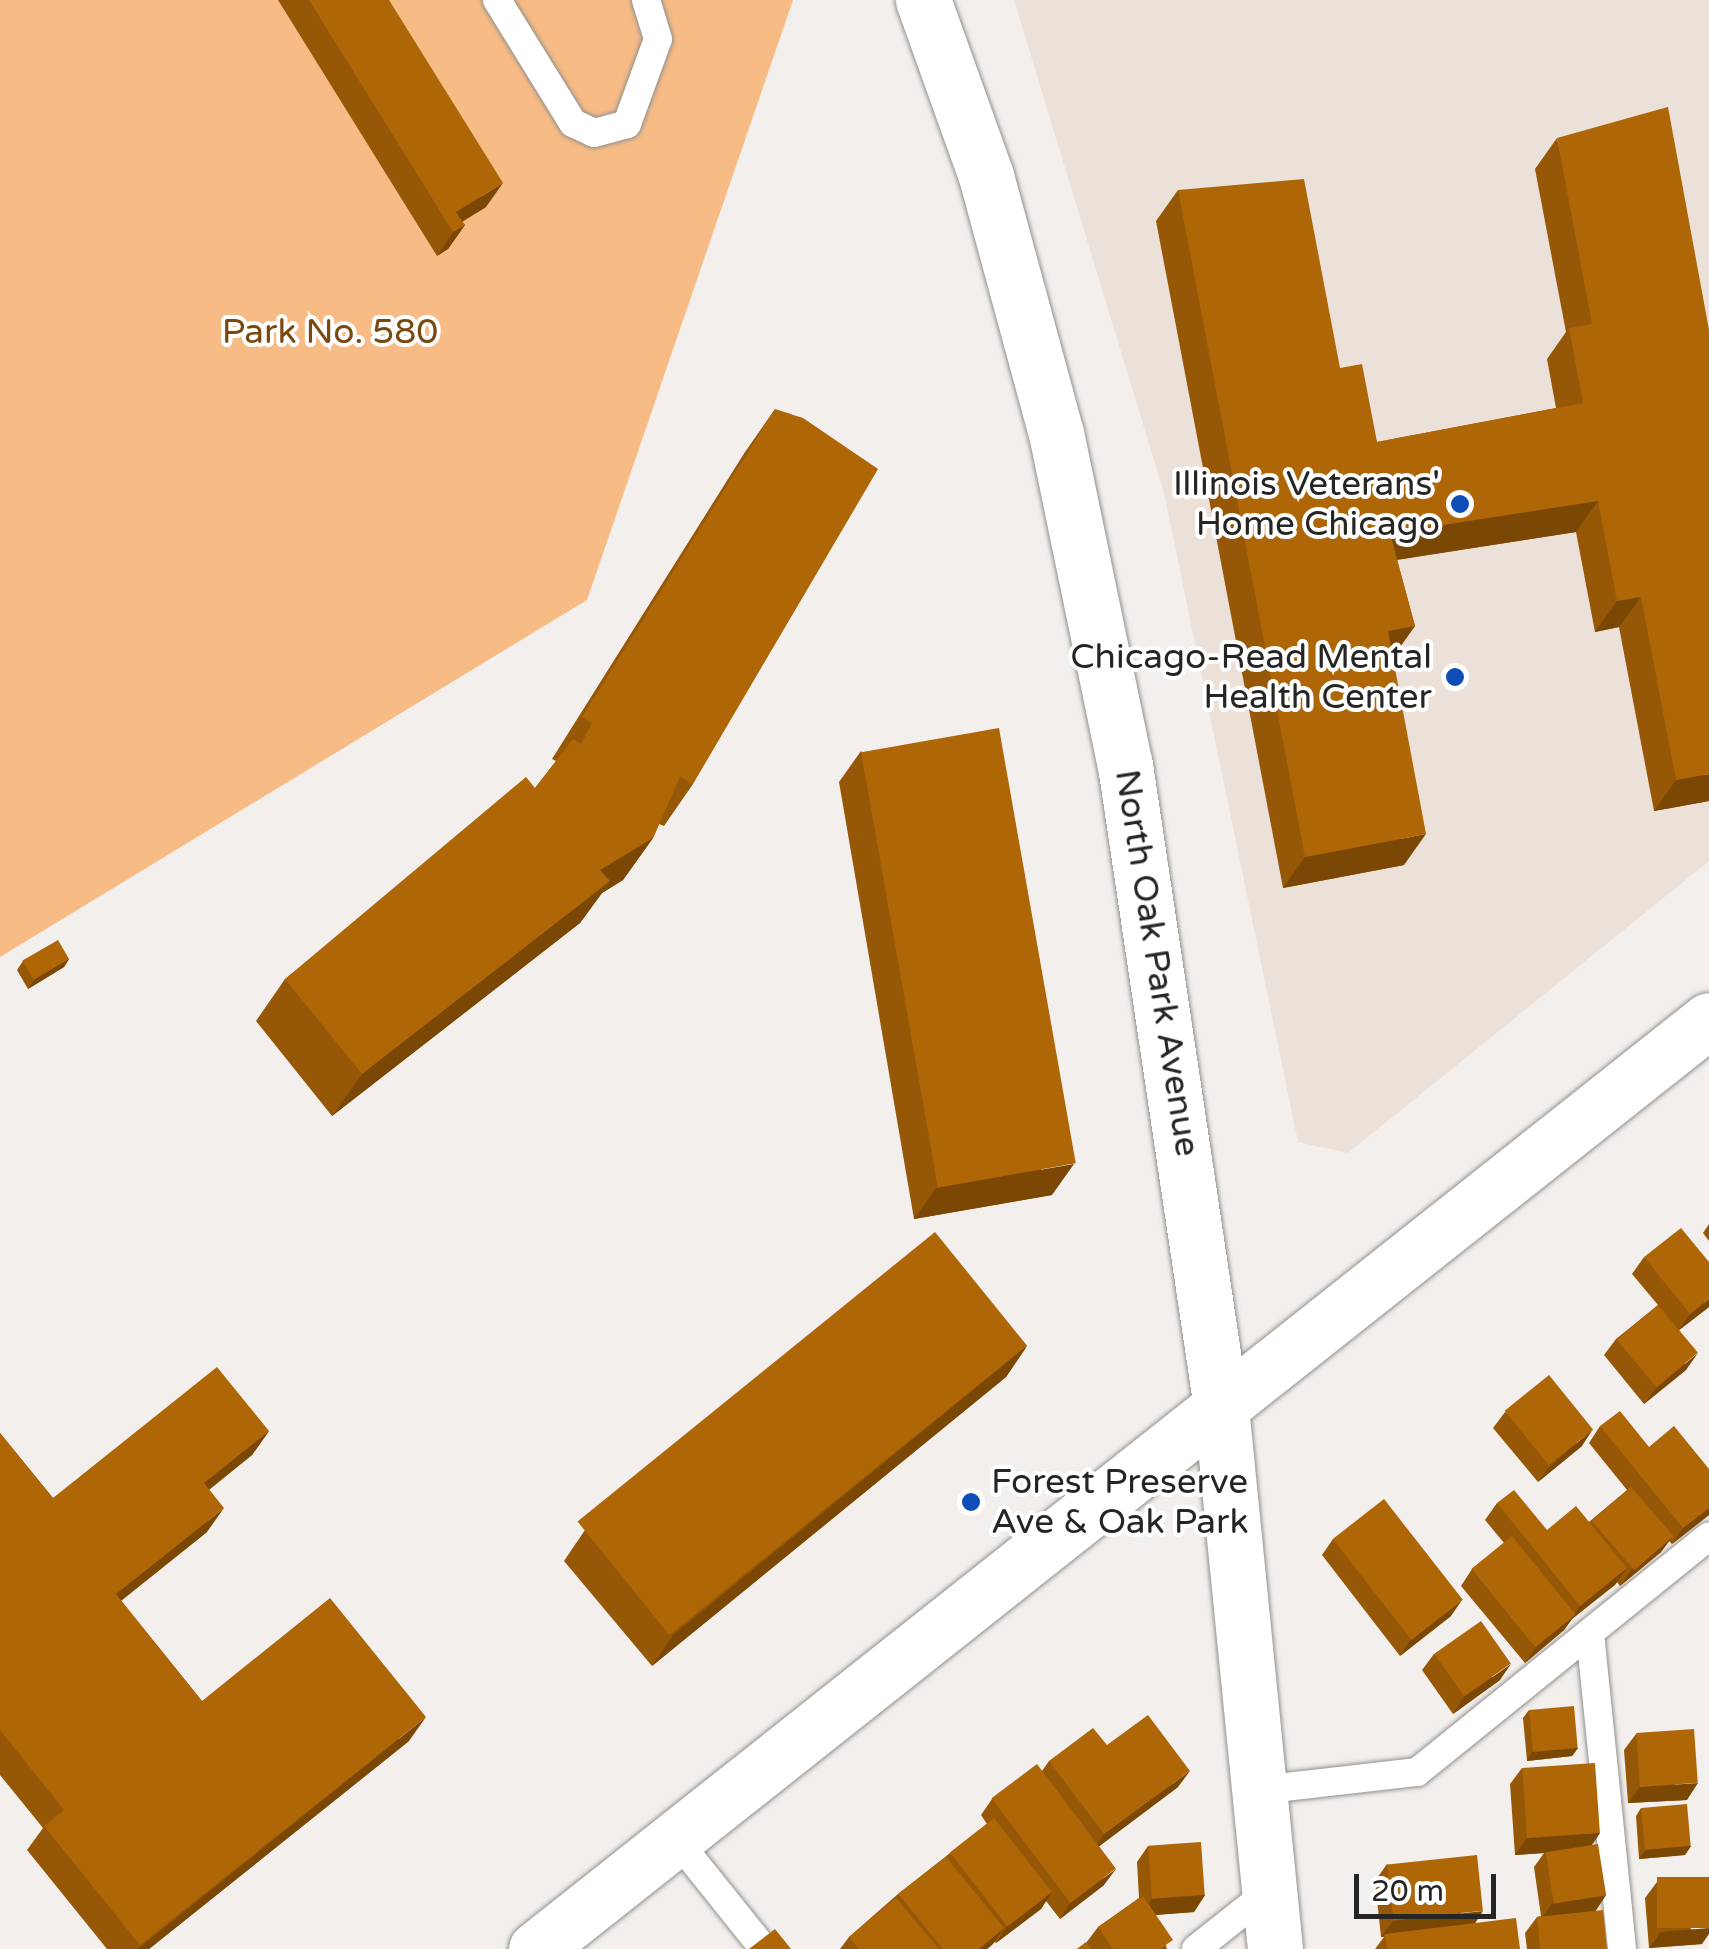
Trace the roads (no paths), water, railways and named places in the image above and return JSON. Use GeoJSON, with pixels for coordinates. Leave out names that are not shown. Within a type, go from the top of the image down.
{"type":"FeatureCollection","features":[{"type":"Feature","properties":{"kind":"street","name":"North Oak Park Avenue"},"geometry":{"type":"LineString","coordinates":[[924,0],[986,176],[1056,433],[1128,784],[1221,1408],[1275,1949]]}},
{"type":"Feature","properties":{"kind":"street"},"geometry":{"type":"LineString","coordinates":[[536,1949],[1709,1020]]}},
{"type":"Feature","properties":{"kind":"lane"},"geometry":{"type":"LineString","coordinates":[[497,0],[573,123],[594,133],[627,124],[658,39],[646,0]]}},
{"type":"Feature","properties":{"kind":"lane"},"geometry":{"type":"LineString","coordinates":[[1259,1790],[1417,1772],[1709,1536]]}},
{"type":"Feature","properties":{"kind":"lane"},"geometry":{"type":"LineString","coordinates":[[1590,1633],[1622,1949]]}},
{"type":"Feature","properties":{"kind":"lane"},"geometry":{"type":"LineString","coordinates":[[675,1838],[764,1949]]}},
{"type":"Feature","properties":{"kind":"lane"},"geometry":{"type":"LineString","coordinates":[[1196,1949],[1269,1891]]}},
{"type":"Feature","properties":{"kind":"place","name":"Illinois Veterans' Home Chicago"},"geometry":{"type":"Point","coordinates":[1460,504]}},
{"type":"Feature","properties":{"kind":"place","name":"Chicago-Read Mental Health Center"},"geometry":{"type":"Point","coordinates":[1455,677]}},
{"type":"Feature","properties":{"kind":"place","name":"Forest Preserve Ave & Oak Park"},"geometry":{"type":"Point","coordinates":[971,1502]}},
{"type":"Feature","properties":{"kind":"park label","name":"Park No. 580"},"geometry":{"type":"Point","coordinates":[330,332]}}]}
